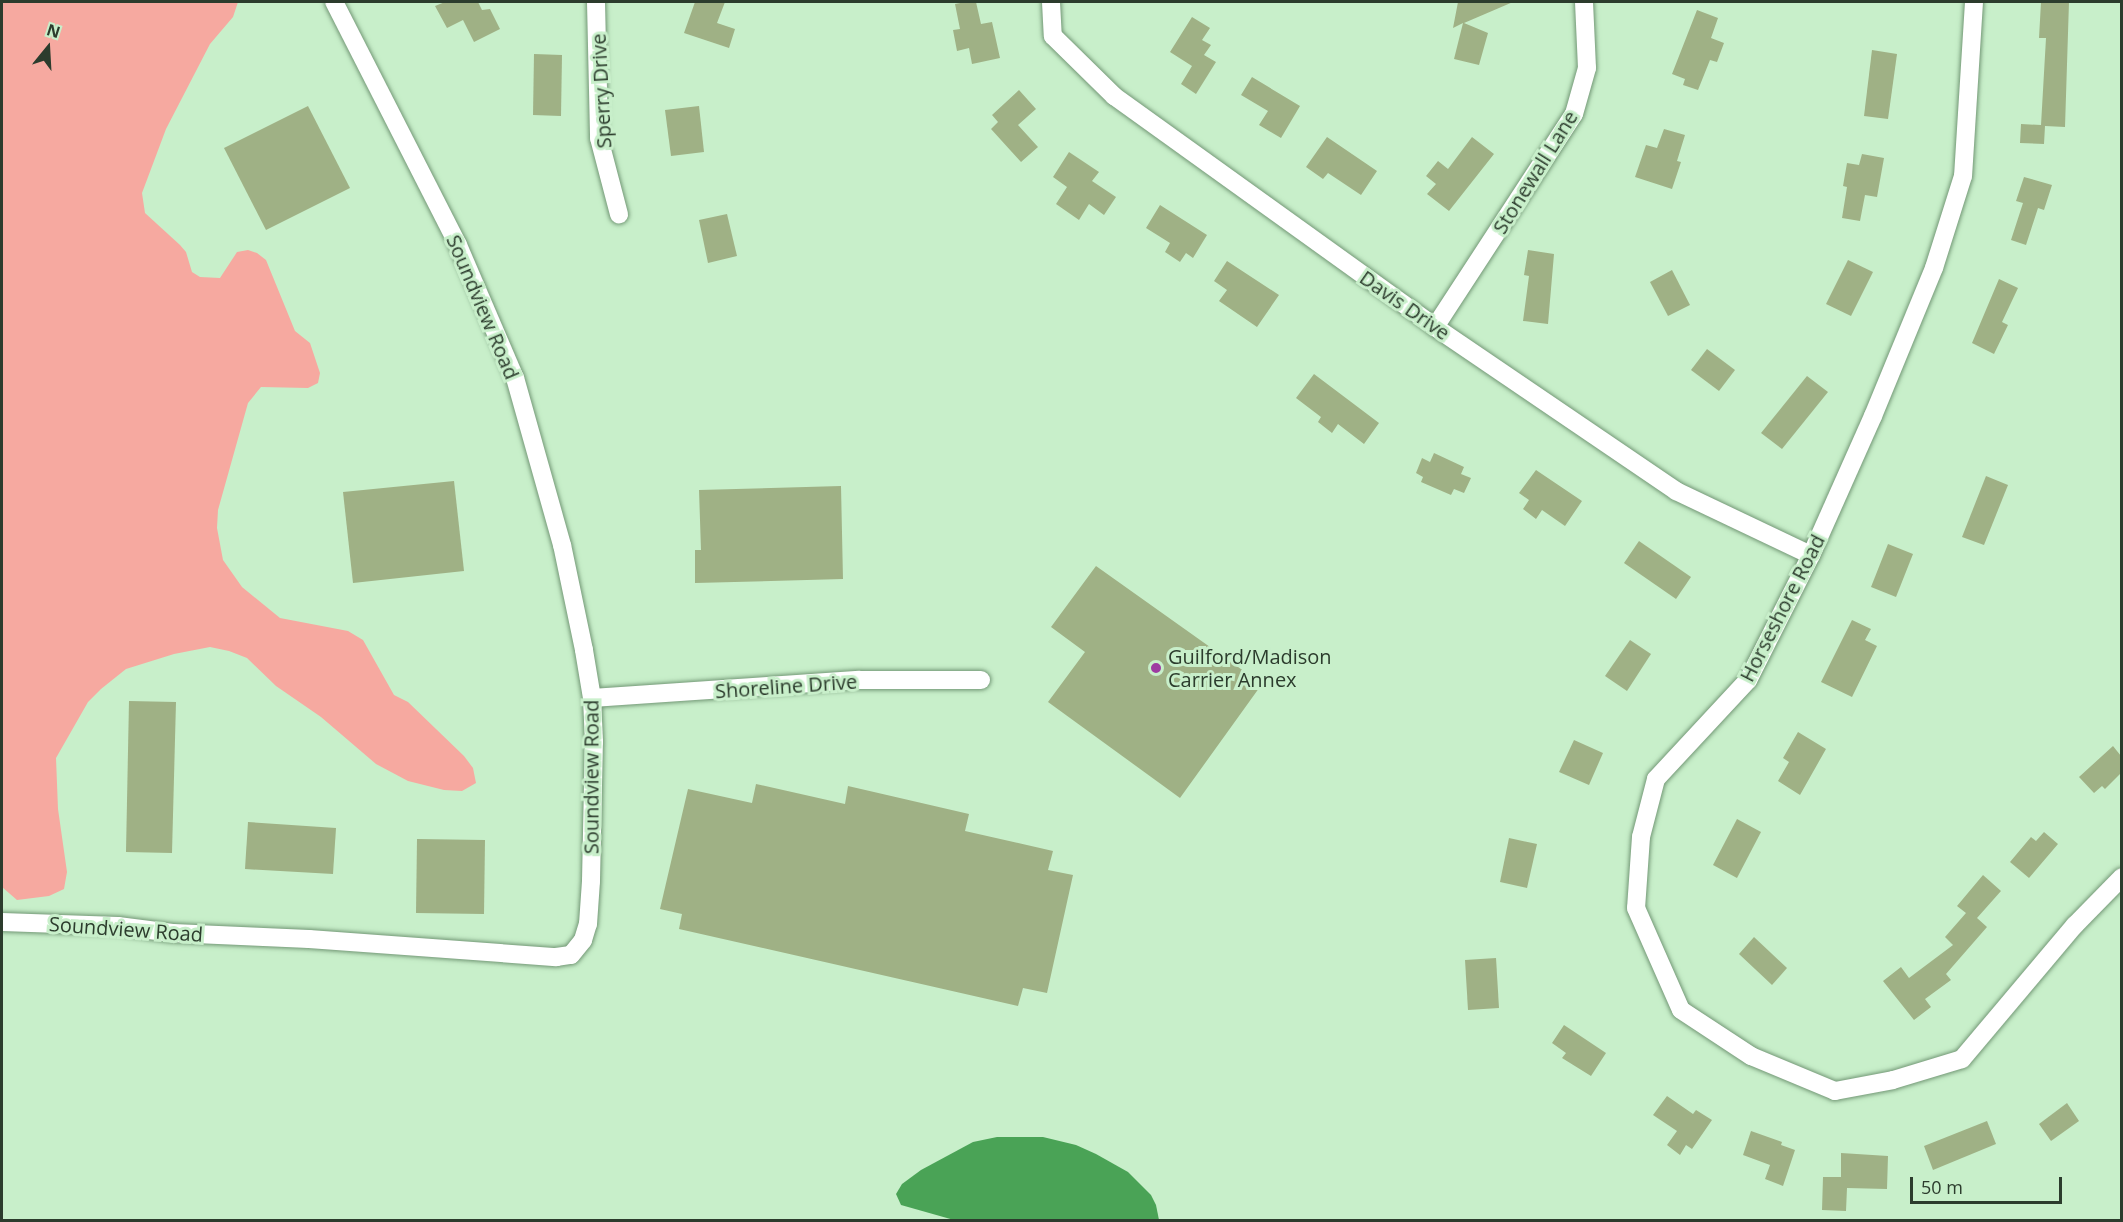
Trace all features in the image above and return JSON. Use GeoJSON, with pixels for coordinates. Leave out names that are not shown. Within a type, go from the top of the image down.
{"type":"FeatureCollection","features":[{"type":"Feature","properties":{"kind":"street","name":"Soundview Road"},"geometry":{"type":"LineString","coordinates":[[2,922],[118,926],[173,933],[309,939],[556,957],[572,955],[584,940],[590,891],[594,742],[592,698],[562,545],[515,378],[458,245],[334,2]]}},
{"type":"Feature","properties":{"kind":"street","name":"Sperry Drive"},"geometry":{"type":"LineString","coordinates":[[597,2],[599,138],[619,214]]}},
{"type":"Feature","properties":{"kind":"street","name":"Davis Drive"},"geometry":{"type":"LineString","coordinates":[[1051,2],[1053,36],[1114,96],[1435,327],[1676,491],[1811,555]]}},
{"type":"Feature","properties":{"kind":"street","name":"Stonewall Lane"},"geometry":{"type":"LineString","coordinates":[[1435,327],[1574,114],[1587,68],[1584,2]]}},
{"type":"Feature","properties":{"kind":"street","name":"Horseshore Road"},"geometry":{"type":"LineString","coordinates":[[1974,2],[1963,176],[1929,279],[1874,416],[1811,555],[1749,680],[1656,779],[1641,837],[1636,908],[1681,1010],[1751,1056],[1835,1092],[1893,1080],[1962,1059],[2075,926],[2121,877]]}},
{"type":"Feature","properties":{"kind":"street","name":"Shoreline Drive"},"geometry":{"type":"LineString","coordinates":[[592,698],[859,680],[981,680]]}},
{"type":"Feature","properties":{"kind":"shaded area"},"geometry":{"type":"Polygon","coordinates":[[[2,2],[238,2],[233,17],[210,44],[166,129],[142,193],[145,213],[180,245],[186,252],[192,272],[200,277],[220,278],[237,252],[248,250],[266,260],[295,331],[310,343],[320,373],[318,383],[308,388],[261,387],[248,403],[218,510],[217,528],[223,560],[242,587],[280,618],[348,631],[363,640],[394,695],[408,702],[464,756],[473,768],[476,783],[462,791],[444,790],[408,781],[376,764],[321,717],[276,686],[247,658],[210,647],[174,654],[126,669],[101,689],[88,702],[56,758],[58,809],[67,872],[64,889],[49,896],[17,900],[2,887],[2,2]]]}},
{"type":"Feature","properties":{"kind":"shaded area"},"geometry":{"type":"Polygon","coordinates":[[[997,1137],[1043,1137],[1076,1145],[1096,1154],[1128,1172],[1151,1195],[1159,1220],[954,1220],[901,1205],[896,1194],[902,1184],[921,1170],[973,1142],[997,1137]]]}},
{"type":"Feature","properties":{"kind":"building"},"geometry":{"type":"Polygon","coordinates":[[[445,2],[478,2],[482,10],[490,9],[500,29],[474,42],[463,20],[447,28],[435,6],[445,2]]]}},
{"type":"Feature","properties":{"kind":"building"},"geometry":{"type":"Polygon","coordinates":[[[695,2],[725,2],[717,23],[735,29],[729,48],[684,33],[695,2]]]}},
{"type":"Feature","properties":{"kind":"building"},"geometry":{"type":"Polygon","coordinates":[[[976,2],[981,24],[992,22],[1000,58],[972,64],[969,48],[957,51],[953,30],[960,29],[955,4],[976,2]]]}},
{"type":"Feature","properties":{"kind":"building"},"geometry":{"type":"Polygon","coordinates":[[[1458,2],[1513,2],[1464,23],[1488,33],[1479,65],[1454,59],[1463,23],[1453,28],[1458,2]]]}},
{"type":"Feature","properties":{"kind":"building"},"geometry":{"type":"Polygon","coordinates":[[[2041,2],[2069,2],[2065,127],[2045,126],[2044,144],[2020,143],[2021,124],[2041,125],[2046,38],[2039,38],[2041,2]]]}},
{"type":"Feature","properties":{"kind":"building"},"geometry":{"type":"Polygon","coordinates":[[[1697,10],[1718,18],[1711,38],[1724,43],[1717,62],[1710,60],[1698,90],[1683,85],[1685,79],[1672,74],[1697,10]]]}},
{"type":"Feature","properties":{"kind":"building"},"geometry":{"type":"Polygon","coordinates":[[[1192,17],[1210,28],[1202,40],[1211,45],[1204,55],[1216,62],[1196,94],[1181,84],[1192,66],[1170,52],[1192,17]]]}},
{"type":"Feature","properties":{"kind":"building"},"geometry":{"type":"Polygon","coordinates":[[[1872,50],[1897,54],[1888,119],[1864,116],[1872,50]]]}},
{"type":"Feature","properties":{"kind":"building"},"geometry":{"type":"Polygon","coordinates":[[[534,54],[562,55],[561,116],[533,115],[534,54]]]}},
{"type":"Feature","properties":{"kind":"building"},"geometry":{"type":"Polygon","coordinates":[[[1252,77],[1300,106],[1281,138],[1259,125],[1268,111],[1241,95],[1252,77]]]}},
{"type":"Feature","properties":{"kind":"building"},"geometry":{"type":"Polygon","coordinates":[[[1019,90],[1036,109],[1018,125],[1038,147],[1021,162],[991,129],[998,122],[992,115],[1019,90]]]}},
{"type":"Feature","properties":{"kind":"building"},"geometry":{"type":"Polygon","coordinates":[[[308,106],[350,188],[266,230],[224,148],[308,106]]]}},
{"type":"Feature","properties":{"kind":"building"},"geometry":{"type":"Polygon","coordinates":[[[699,106],[704,152],[671,156],[665,110],[699,106]]]}},
{"type":"Feature","properties":{"kind":"building"},"geometry":{"type":"Polygon","coordinates":[[[1664,129],[1685,135],[1677,161],[1681,162],[1672,189],[1635,177],[1646,145],[1657,148],[1664,129]]]}},
{"type":"Feature","properties":{"kind":"building"},"geometry":{"type":"Polygon","coordinates":[[[1327,137],[1377,171],[1361,195],[1328,173],[1323,179],[1306,167],[1327,137]]]}},
{"type":"Feature","properties":{"kind":"building"},"geometry":{"type":"Polygon","coordinates":[[[1472,137],[1494,154],[1449,211],[1427,194],[1436,184],[1426,176],[1438,161],[1448,169],[1472,137]]]}},
{"type":"Feature","properties":{"kind":"building"},"geometry":{"type":"Polygon","coordinates":[[[1069,152],[1099,172],[1092,181],[1116,197],[1104,215],[1089,204],[1079,220],[1056,204],[1067,187],[1053,177],[1069,152]]]}},
{"type":"Feature","properties":{"kind":"building"},"geometry":{"type":"Polygon","coordinates":[[[1862,154],[1884,158],[1877,197],[1865,195],[1860,221],[1842,218],[1847,187],[1843,186],[1847,163],[1859,165],[1862,154]]]}},
{"type":"Feature","properties":{"kind":"building"},"geometry":{"type":"Polygon","coordinates":[[[2024,177],[2052,185],[2044,210],[2038,208],[2026,245],[2011,240],[2023,203],[2016,201],[2024,177]]]}},
{"type":"Feature","properties":{"kind":"building"},"geometry":{"type":"Polygon","coordinates":[[[1160,205],[1207,235],[1193,258],[1186,253],[1180,262],[1165,252],[1170,243],[1146,228],[1160,205]]]}},
{"type":"Feature","properties":{"kind":"building"},"geometry":{"type":"Polygon","coordinates":[[[727,214],[737,256],[708,263],[699,220],[727,214]]]}},
{"type":"Feature","properties":{"kind":"building"},"geometry":{"type":"Polygon","coordinates":[[[1528,250],[1554,254],[1548,324],[1523,321],[1529,276],[1524,275],[1528,250]]]}},
{"type":"Feature","properties":{"kind":"building"},"geometry":{"type":"Polygon","coordinates":[[[1848,260],[1873,272],[1851,316],[1826,304],[1848,260]]]}},
{"type":"Feature","properties":{"kind":"building"},"geometry":{"type":"Polygon","coordinates":[[[1227,261],[1279,295],[1257,327],[1219,301],[1227,290],[1214,281],[1227,261]]]}},
{"type":"Feature","properties":{"kind":"building"},"geometry":{"type":"Polygon","coordinates":[[[1672,270],[1690,305],[1668,316],[1650,282],[1672,270]]]}},
{"type":"Feature","properties":{"kind":"building"},"geometry":{"type":"Polygon","coordinates":[[[1999,279],[2018,288],[2002,322],[2008,325],[1994,354],[1972,343],[1999,279]]]}},
{"type":"Feature","properties":{"kind":"building"},"geometry":{"type":"Polygon","coordinates":[[[1707,349],[1735,370],[1719,391],[1691,370],[1707,349]]]}},
{"type":"Feature","properties":{"kind":"building"},"geometry":{"type":"Polygon","coordinates":[[[1314,374],[1379,423],[1364,444],[1338,424],[1332,433],[1318,422],[1321,417],[1296,398],[1314,374]]]}},
{"type":"Feature","properties":{"kind":"building"},"geometry":{"type":"Polygon","coordinates":[[[1807,376],[1828,392],[1782,449],[1761,433],[1807,376]]]}},
{"type":"Feature","properties":{"kind":"building"},"geometry":{"type":"Polygon","coordinates":[[[1434,453],[1464,467],[1461,474],[1471,478],[1464,493],[1454,489],[1451,495],[1421,482],[1423,477],[1416,473],[1422,458],[1430,462],[1434,453]]]}},
{"type":"Feature","properties":{"kind":"building"},"geometry":{"type":"Polygon","coordinates":[[[1536,470],[1582,501],[1565,526],[1542,510],[1536,519],[1523,509],[1529,500],[1519,493],[1536,470]]]}},
{"type":"Feature","properties":{"kind":"building"},"geometry":{"type":"Polygon","coordinates":[[[1986,476],[2008,485],[1984,545],[1962,537],[1986,476]]]}},
{"type":"Feature","properties":{"kind":"building"},"geometry":{"type":"Polygon","coordinates":[[[454,481],[464,571],[353,583],[343,492],[454,481]]]}},
{"type":"Feature","properties":{"kind":"building"},"geometry":{"type":"Polygon","coordinates":[[[841,486],[843,579],[695,583],[695,550],[701,550],[699,490],[841,486]]]}},
{"type":"Feature","properties":{"kind":"building"},"geometry":{"type":"Polygon","coordinates":[[[1639,541],[1691,577],[1676,599],[1624,563],[1639,541]]]}},
{"type":"Feature","properties":{"kind":"building"},"geometry":{"type":"Polygon","coordinates":[[[1888,544],[1913,554],[1896,597],[1871,587],[1888,544]]]}},
{"type":"Feature","properties":{"kind":"building","name":"Guilford/Madison Carrier Annex"},"geometry":{"type":"Polygon","coordinates":[[[1096,566],[1262,684],[1180,798],[1048,702],[1085,652],[1051,627],[1096,566]]]}},
{"type":"Feature","properties":{"kind":"building"},"geometry":{"type":"Polygon","coordinates":[[[1852,620],[1871,629],[1865,640],[1877,646],[1852,697],[1821,682],[1852,620]]]}},
{"type":"Feature","properties":{"kind":"building"},"geometry":{"type":"Polygon","coordinates":[[[1630,640],[1651,654],[1627,691],[1605,676],[1630,640]]]}},
{"type":"Feature","properties":{"kind":"building"},"geometry":{"type":"Polygon","coordinates":[[[129,701],[176,702],[172,853],[126,852],[129,701]]]}},
{"type":"Feature","properties":{"kind":"building"},"geometry":{"type":"Polygon","coordinates":[[[1798,732],[1826,749],[1800,795],[1778,781],[1789,762],[1783,758],[1798,732]]]}},
{"type":"Feature","properties":{"kind":"building"},"geometry":{"type":"Polygon","coordinates":[[[1574,740],[1603,753],[1589,785],[1559,772],[1574,740]]]}},
{"type":"Feature","properties":{"kind":"building"},"geometry":{"type":"Polygon","coordinates":[[[2113,746],[2121,756],[2121,773],[2105,789],[2102,786],[2094,793],[2079,777],[2113,746]]]}},
{"type":"Feature","properties":{"kind":"building"},"geometry":{"type":"Polygon","coordinates":[[[756,784],[845,804],[848,786],[969,814],[965,831],[1053,851],[1048,870],[1073,875],[1047,993],[1023,988],[1018,1006],[679,929],[682,914],[660,909],[688,789],[752,803],[756,784]]]}},
{"type":"Feature","properties":{"kind":"building"},"geometry":{"type":"Polygon","coordinates":[[[1737,819],[1761,832],[1737,878],[1713,865],[1737,819]]]}},
{"type":"Feature","properties":{"kind":"building"},"geometry":{"type":"Polygon","coordinates":[[[248,822],[336,828],[333,874],[245,869],[248,822]]]}},
{"type":"Feature","properties":{"kind":"building"},"geometry":{"type":"Polygon","coordinates":[[[2044,832],[2058,844],[2029,878],[2010,862],[2031,837],[2036,841],[2044,832]]]}},
{"type":"Feature","properties":{"kind":"building"},"geometry":{"type":"Polygon","coordinates":[[[1509,838],[1537,844],[1527,888],[1500,882],[1509,838]]]}},
{"type":"Feature","properties":{"kind":"building"},"geometry":{"type":"Polygon","coordinates":[[[417,839],[485,840],[484,914],[416,913],[417,839]]]}},
{"type":"Feature","properties":{"kind":"building"},"geometry":{"type":"Polygon","coordinates":[[[1983,875],[2001,891],[1977,918],[1987,927],[1946,974],[1951,980],[1925,999],[1931,1007],[1914,1020],[1883,981],[1901,967],[1909,978],[1953,945],[1945,937],[1966,913],[1957,906],[1983,875]]]}},
{"type":"Feature","properties":{"kind":"building"},"geometry":{"type":"Polygon","coordinates":[[[1754,937],[1787,968],[1772,985],[1739,954],[1754,937]]]}},
{"type":"Feature","properties":{"kind":"building"},"geometry":{"type":"Polygon","coordinates":[[[1496,958],[1499,1008],[1468,1010],[1465,960],[1496,958]]]}},
{"type":"Feature","properties":{"kind":"building"},"geometry":{"type":"Polygon","coordinates":[[[1564,1025],[1606,1053],[1591,1076],[1562,1058],[1566,1053],[1552,1043],[1564,1025]]]}},
{"type":"Feature","properties":{"kind":"building"},"geometry":{"type":"Polygon","coordinates":[[[1667,1096],[1693,1114],[1696,1110],[1712,1120],[1692,1149],[1686,1145],[1680,1155],[1667,1145],[1677,1131],[1653,1115],[1667,1096]]]}},
{"type":"Feature","properties":{"kind":"building"},"geometry":{"type":"Polygon","coordinates":[[[2067,1103],[2079,1121],[2051,1141],[2039,1124],[2067,1103]]]}},
{"type":"Feature","properties":{"kind":"building"},"geometry":{"type":"Polygon","coordinates":[[[1987,1121],[1996,1144],[1933,1170],[1924,1146],[1987,1121]]]}},
{"type":"Feature","properties":{"kind":"building"},"geometry":{"type":"Polygon","coordinates":[[[1751,1131],[1782,1142],[1781,1145],[1795,1150],[1783,1186],[1765,1179],[1770,1165],[1743,1155],[1751,1131]]]}},
{"type":"Feature","properties":{"kind":"building"},"geometry":{"type":"Polygon","coordinates":[[[1841,1153],[1888,1156],[1887,1189],[1847,1188],[1846,1211],[1822,1210],[1823,1177],[1841,1177],[1841,1153]]]}},
{"type":"Feature","properties":{"kind":"place","name":"Guilford/Madison Carrier Annex"},"geometry":{"type":"Point","coordinates":[1156,668]}}]}
